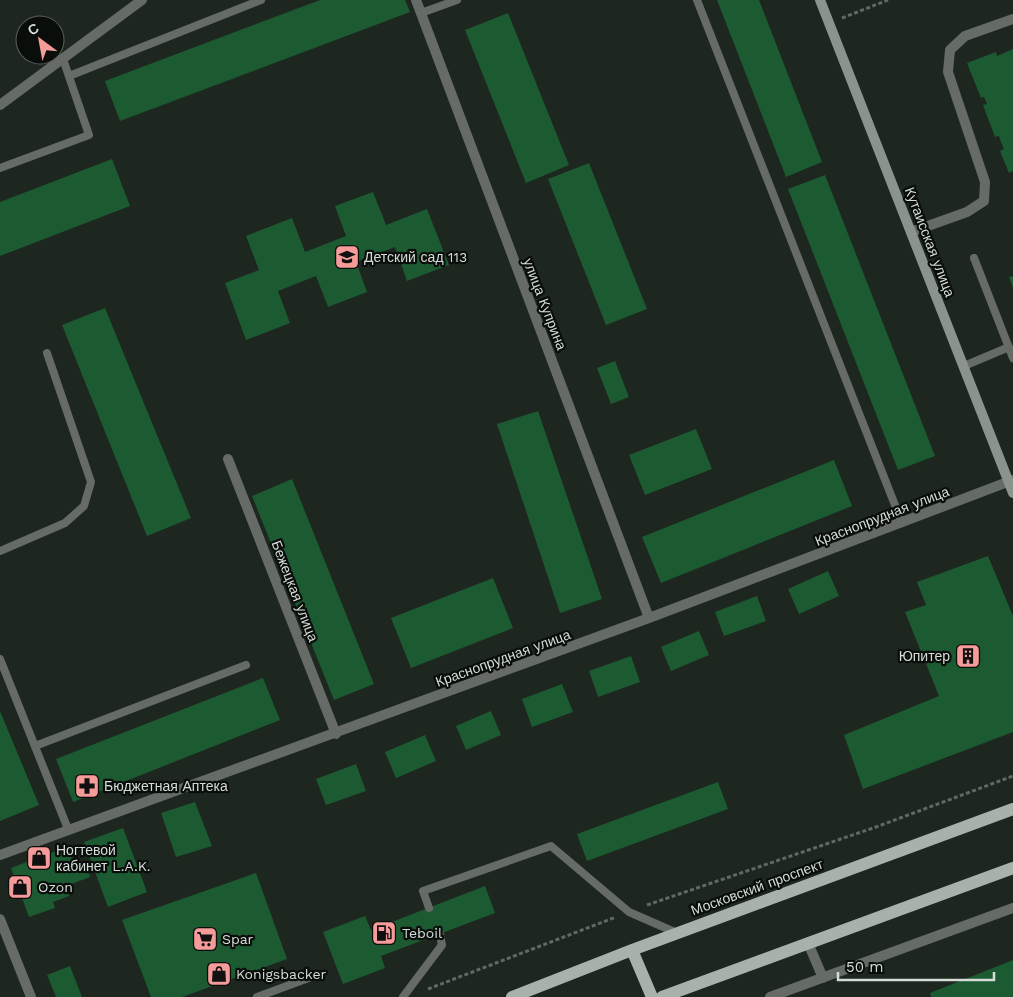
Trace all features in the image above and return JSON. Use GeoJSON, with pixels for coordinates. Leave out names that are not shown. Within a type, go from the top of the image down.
{"type":"FeatureCollection","features":[{"type":"Feature","properties":{"kind":"main road","name":"Московский проспект"},"geometry":{"type":"LineString","coordinates":[[512,997],[677,933],[1013,809]]}},
{"type":"Feature","properties":{"kind":"main road"},"geometry":{"type":"LineString","coordinates":[[662,997],[1013,868]]}},
{"type":"Feature","properties":{"kind":"main road"},"geometry":{"type":"LineString","coordinates":[[632,950],[652,997]]}},
{"type":"Feature","properties":{"kind":"street"},"geometry":{"type":"LineString","coordinates":[[65,58],[142,0]]}},
{"type":"Feature","properties":{"kind":"street","name":"улица Куприна"},"geometry":{"type":"LineString","coordinates":[[416,0],[649,618]]}},
{"type":"Feature","properties":{"kind":"street","name":"Кутаисская улица"},"geometry":{"type":"LineString","coordinates":[[821,0],[1011,481],[1013,493]]}},
{"type":"Feature","properties":{"kind":"street"},"geometry":{"type":"LineString","coordinates":[[912,232],[967,212],[984,201],[985,182],[948,72],[950,50],[965,36],[1013,18]]}},
{"type":"Feature","properties":{"kind":"street"},"geometry":{"type":"LineString","coordinates":[[0,105],[55,65]]}},
{"type":"Feature","properties":{"kind":"street","name":"Бежецкая улица"},"geometry":{"type":"LineString","coordinates":[[228,459],[336,734]]}},
{"type":"Feature","properties":{"kind":"street","name":"Краснопрудная улица"},"geometry":{"type":"LineString","coordinates":[[0,855],[336,734],[1011,481]]}},
{"type":"Feature","properties":{"kind":"street"},"geometry":{"type":"LineString","coordinates":[[770,997],[1013,908]]}},
{"type":"Feature","properties":{"kind":"street"},"geometry":{"type":"LineString","coordinates":[[0,919],[31,997]]}},
{"type":"Feature","properties":{"kind":"street"},"geometry":{"type":"LineString","coordinates":[[808,943],[823,978]]}},
{"type":"Feature","properties":{"kind":"lane"},"geometry":{"type":"LineString","coordinates":[[69,76],[261,0]]}},
{"type":"Feature","properties":{"kind":"lane"},"geometry":{"type":"LineString","coordinates":[[421,13],[457,0]]}},
{"type":"Feature","properties":{"kind":"lane"},"geometry":{"type":"LineString","coordinates":[[697,0],[902,523]]}},
{"type":"Feature","properties":{"kind":"lane"},"geometry":{"type":"LineString","coordinates":[[0,168],[90,135],[65,65]]}},
{"type":"Feature","properties":{"kind":"lane"},"geometry":{"type":"LineString","coordinates":[[974,258],[1013,358]]}},
{"type":"Feature","properties":{"kind":"lane"},"geometry":{"type":"LineString","coordinates":[[964,366],[1009,348]]}},
{"type":"Feature","properties":{"kind":"lane"},"geometry":{"type":"LineString","coordinates":[[0,551],[65,523],[84,506],[91,482],[47,353]]}},
{"type":"Feature","properties":{"kind":"lane"},"geometry":{"type":"LineString","coordinates":[[0,659],[68,829]]}},
{"type":"Feature","properties":{"kind":"lane"},"geometry":{"type":"LineString","coordinates":[[35,746],[246,665]]}},
{"type":"Feature","properties":{"kind":"lane"},"geometry":{"type":"LineString","coordinates":[[429,908],[423,891],[551,846],[629,912],[677,933]]}},
{"type":"Feature","properties":{"kind":"lane"},"geometry":{"type":"LineString","coordinates":[[403,997],[442,945],[440,935]]}},
{"type":"Feature","properties":{"kind":"lane"},"geometry":{"type":"LineString","coordinates":[[257,997],[314,976]]}},
{"type":"Feature","properties":{"kind":"path"},"geometry":{"type":"LineString","coordinates":[[830,23],[888,0]]}},
{"type":"Feature","properties":{"kind":"path"},"geometry":{"type":"LineString","coordinates":[[424,990],[629,912],[876,827],[1013,776]]}},
{"type":"Feature","properties":{"kind":"building"},"geometry":{"type":"Polygon","coordinates":[[[320,0],[405,0],[410,12],[120,121],[105,81],[320,0]]]}},
{"type":"Feature","properties":{"kind":"building"},"geometry":{"type":"Polygon","coordinates":[[[717,0],[759,0],[822,162],[786,177],[717,0]]]}},
{"type":"Feature","properties":{"kind":"building"},"geometry":{"type":"Polygon","coordinates":[[[508,13],[569,165],[526,183],[465,30],[508,13]]]}},
{"type":"Feature","properties":{"kind":"building"},"geometry":{"type":"Polygon","coordinates":[[[1013,49],[1013,171],[1009,173],[1000,151],[1004,149],[999,136],[995,137],[983,105],[987,104],[984,97],[981,98],[967,63],[996,52],[997,56],[1013,49]]]}},
{"type":"Feature","properties":{"kind":"building"},"geometry":{"type":"Polygon","coordinates":[[[112,159],[130,206],[0,256],[0,202],[112,159]]]}},
{"type":"Feature","properties":{"kind":"building"},"geometry":{"type":"Polygon","coordinates":[[[589,163],[647,309],[606,325],[548,179],[589,163]]]}},
{"type":"Feature","properties":{"kind":"building"},"geometry":{"type":"Polygon","coordinates":[[[825,175],[935,456],[898,470],[788,189],[825,175]]]}},
{"type":"Feature","properties":{"kind":"building"},"geometry":{"type":"Polygon","coordinates":[[[373,192],[386,225],[427,209],[449,265],[407,281],[395,247],[356,262],[367,292],[328,307],[316,276],[278,291],[290,323],[246,340],[225,283],[259,270],[246,236],[292,218],[305,252],[346,236],[335,206],[373,192]]]}},
{"type":"Feature","properties":{"kind":"building"},"geometry":{"type":"Polygon","coordinates":[[[1013,276],[1013,288],[1009,277],[1013,276]]]}},
{"type":"Feature","properties":{"kind":"building"},"geometry":{"type":"Polygon","coordinates":[[[105,308],[191,518],[147,536],[62,325],[105,308]]]}},
{"type":"Feature","properties":{"kind":"building"},"geometry":{"type":"Polygon","coordinates":[[[615,361],[629,397],[611,404],[597,368],[615,361]]]}},
{"type":"Feature","properties":{"kind":"building"},"geometry":{"type":"Polygon","coordinates":[[[538,411],[602,599],[560,613],[497,424],[538,411]]]}},
{"type":"Feature","properties":{"kind":"building"},"geometry":{"type":"Polygon","coordinates":[[[696,429],[712,469],[645,495],[629,455],[696,429]]]}},
{"type":"Feature","properties":{"kind":"building"},"geometry":{"type":"Polygon","coordinates":[[[834,460],[852,506],[661,583],[642,537],[834,460]]]}},
{"type":"Feature","properties":{"kind":"building"},"geometry":{"type":"Polygon","coordinates":[[[292,479],[374,684],[334,700],[252,496],[292,479]]]}},
{"type":"Feature","properties":{"kind":"building","name":"Юпитер"},"geometry":{"type":"Polygon","coordinates":[[[988,556],[1013,616],[1013,732],[863,789],[844,735],[939,696],[905,612],[926,605],[917,582],[988,556]]]}},
{"type":"Feature","properties":{"kind":"building"},"geometry":{"type":"Polygon","coordinates":[[[828,571],[839,596],[799,614],[788,589],[828,571]]]}},
{"type":"Feature","properties":{"kind":"building"},"geometry":{"type":"Polygon","coordinates":[[[493,578],[513,628],[411,668],[391,618],[493,578]]]}},
{"type":"Feature","properties":{"kind":"building"},"geometry":{"type":"Polygon","coordinates":[[[757,596],[766,621],[724,636],[715,612],[757,596]]]}},
{"type":"Feature","properties":{"kind":"building"},"geometry":{"type":"Polygon","coordinates":[[[699,631],[709,655],[671,671],[661,647],[699,631]]]}},
{"type":"Feature","properties":{"kind":"building"},"geometry":{"type":"Polygon","coordinates":[[[631,656],[640,682],[598,697],[589,671],[631,656]]]}},
{"type":"Feature","properties":{"kind":"building"},"geometry":{"type":"Polygon","coordinates":[[[263,678],[280,720],[73,802],[56,759],[263,678]]]}},
{"type":"Feature","properties":{"kind":"building"},"geometry":{"type":"Polygon","coordinates":[[[562,684],[573,712],[532,727],[522,699],[562,684]]]}},
{"type":"Feature","properties":{"kind":"building"},"geometry":{"type":"Polygon","coordinates":[[[0,711],[39,805],[0,821],[0,711]]]}},
{"type":"Feature","properties":{"kind":"building"},"geometry":{"type":"Polygon","coordinates":[[[491,711],[501,735],[466,750],[456,726],[491,711]]]}},
{"type":"Feature","properties":{"kind":"building"},"geometry":{"type":"Polygon","coordinates":[[[425,735],[436,761],[396,778],[385,752],[425,735]]]}},
{"type":"Feature","properties":{"kind":"building"},"geometry":{"type":"Polygon","coordinates":[[[356,764],[366,791],[326,805],[316,779],[356,764]]]}},
{"type":"Feature","properties":{"kind":"building"},"geometry":{"type":"Polygon","coordinates":[[[718,782],[728,809],[587,861],[577,834],[718,782]]]}},
{"type":"Feature","properties":{"kind":"building"},"geometry":{"type":"Polygon","coordinates":[[[195,802],[212,846],[176,857],[161,813],[195,802]]]}},
{"type":"Feature","properties":{"kind":"building"},"geometry":{"type":"Polygon","coordinates":[[[123,828],[147,892],[108,907],[84,842],[123,828]]]}},
{"type":"Feature","properties":{"kind":"building"},"geometry":{"type":"Polygon","coordinates":[[[67,847],[77,871],[87,868],[90,877],[66,886],[69,896],[53,902],[55,908],[29,917],[11,868],[37,858],[35,853],[46,849],[48,854],[67,847]]]}},
{"type":"Feature","properties":{"kind":"building","name":"Spar"},"geometry":{"type":"Polygon","coordinates":[[[256,873],[287,959],[182,997],[151,997],[122,920],[256,873]]]}},
{"type":"Feature","properties":{"kind":"building","name":"Teboil"},"geometry":{"type":"Polygon","coordinates":[[[485,886],[495,913],[381,956],[385,968],[343,984],[323,932],[365,916],[371,930],[485,886]]]}},
{"type":"Feature","properties":{"kind":"building"},"geometry":{"type":"Polygon","coordinates":[[[1013,960],[1013,997],[931,997],[930,993],[1013,960]]]}},
{"type":"Feature","properties":{"kind":"building"},"geometry":{"type":"Polygon","coordinates":[[[70,966],[82,997],[56,997],[47,975],[70,966]]]}},
{"type":"Feature","properties":{"kind":"place","name":"Детский сад 113"},"geometry":{"type":"Point","coordinates":[347,257]}},
{"type":"Feature","properties":{"kind":"place","name":"Юпитер"},"geometry":{"type":"Point","coordinates":[968,656]}},
{"type":"Feature","properties":{"kind":"place","name":"Бюджетная Аптека"},"geometry":{"type":"Point","coordinates":[87,786]}},
{"type":"Feature","properties":{"kind":"place","name":"Ногтевой кабинет L.A.K."},"geometry":{"type":"Point","coordinates":[39,858]}},
{"type":"Feature","properties":{"kind":"place","name":"Ozon"},"geometry":{"type":"Point","coordinates":[20,887]}},
{"type":"Feature","properties":{"kind":"place","name":"Teboil"},"geometry":{"type":"Point","coordinates":[384,933]}},
{"type":"Feature","properties":{"kind":"place","name":"Spar"},"geometry":{"type":"Point","coordinates":[205,939]}},
{"type":"Feature","properties":{"kind":"place","name":"Konigsbacker"},"geometry":{"type":"Point","coordinates":[219,974]}}]}
